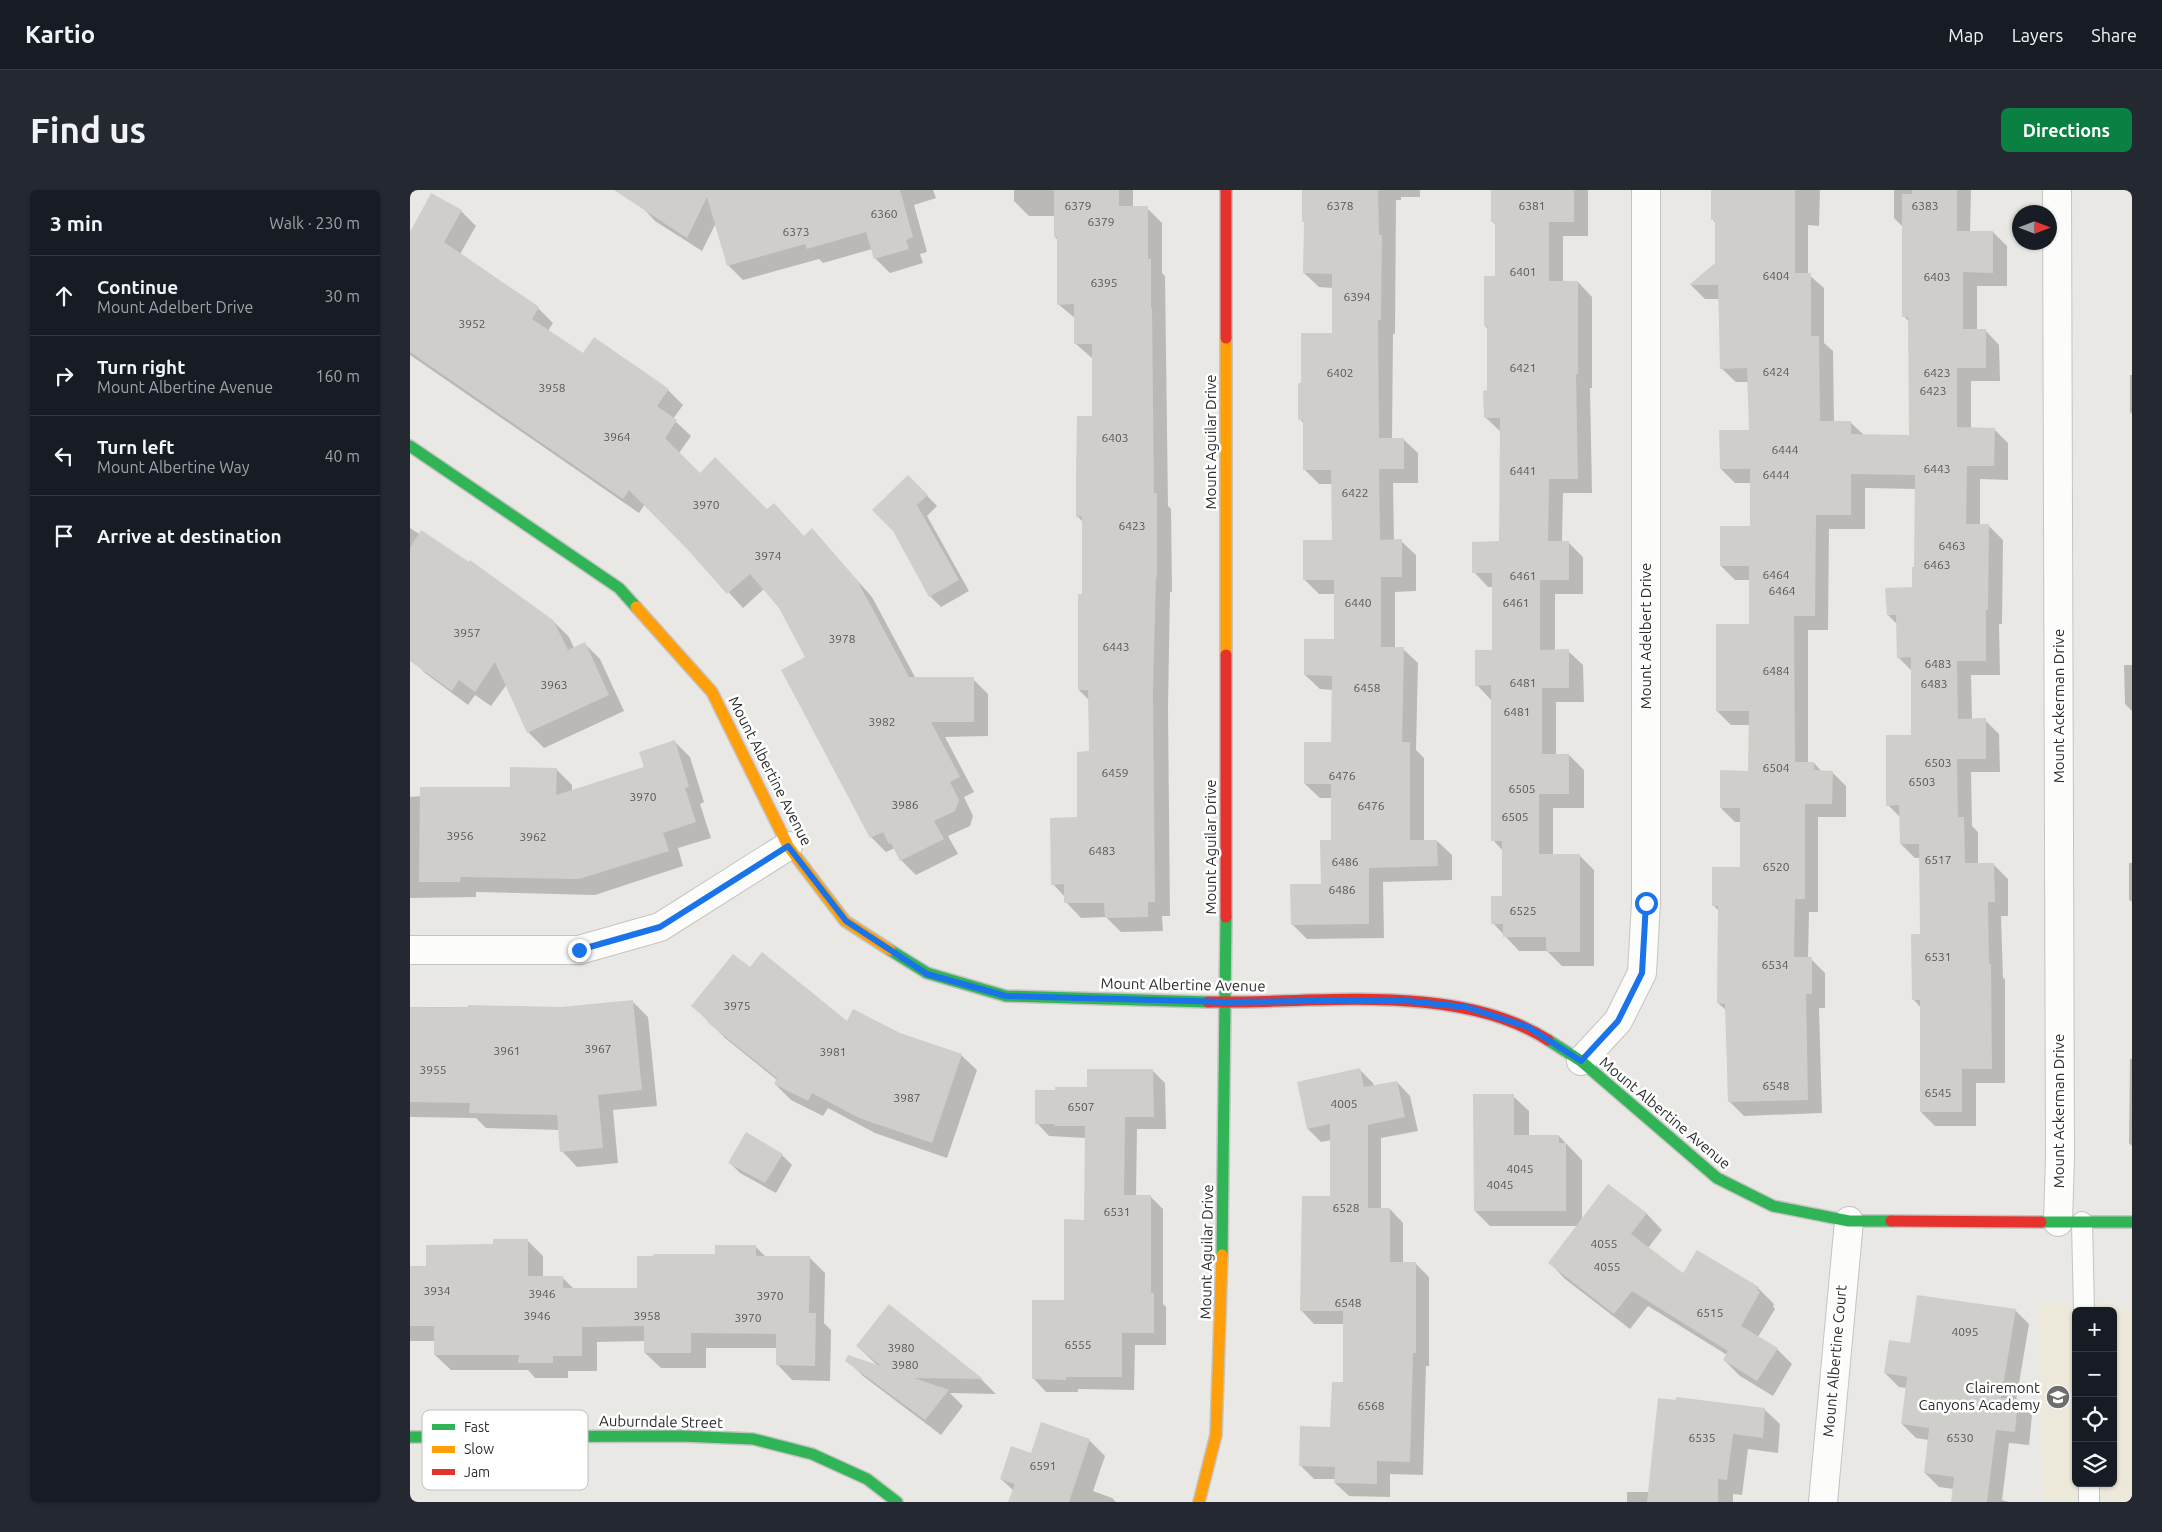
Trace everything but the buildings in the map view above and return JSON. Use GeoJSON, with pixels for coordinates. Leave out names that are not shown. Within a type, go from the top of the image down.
{"type":"FeatureCollection","features":[{"type":"Feature","properties":{"kind":"street","name":"Mount Aguilar Drive"},"geometry":{"type":"LineString","coordinates":[[1199,1502],[1216,1435],[1220,1350],[1226,1002],[1226,190]]}},
{"type":"Feature","properties":{"kind":"street","name":"Mount Adelbert Drive"},"geometry":{"type":"LineString","coordinates":[[1581,1061],[1618,1021],[1642,973],[1646,903],[1646,190]]}},
{"type":"Feature","properties":{"kind":"street","name":"Mount Ackerman Drive"},"geometry":{"type":"LineString","coordinates":[[2057,190],[2060,1148],[2070,1222]]}},
{"type":"Feature","properties":{"kind":"street","name":"Mount Albertine Avenue"},"geometry":{"type":"LineString","coordinates":[[410,446],[619,588],[712,692],[788,846],[846,921],[927,974],[1006,996],[1226,1002],[1398,1000],[1466,1007],[1528,1027],[1581,1061],[1717,1178],[1773,1206],[1848,1221],[2132,1222]]}},
{"type":"Feature","properties":{"kind":"street"},"geometry":{"type":"LineString","coordinates":[[410,950],[579,950],[660,927],[788,846]]}},
{"type":"Feature","properties":{"kind":"street","name":"Mount Albertine Court"},"geometry":{"type":"LineString","coordinates":[[1823,1502],[1848,1221]]}},
{"type":"Feature","properties":{"kind":"street","name":"Auburndale Street"},"geometry":{"type":"LineString","coordinates":[[588,1436],[681,1436],[753,1439],[812,1454],[867,1479],[897,1502]]}},
{"type":"Feature","properties":{"kind":"lane"},"geometry":{"type":"LineString","coordinates":[[2070,1222],[2083,1307]]}},
{"type":"Feature","properties":{"kind":"lane"},"geometry":{"type":"LineString","coordinates":[[2088,1487],[2089,1502]]}},
{"type":"Feature","properties":{"kind":"shaded area","name":"Clairemont Canyons Academy"},"geometry":{"type":"Polygon","coordinates":[[[2038,1303],[2132,1307],[2132,1502],[2043,1502],[2038,1303]]]}},
{"type":"Feature","properties":{"kind":"traffic: fast"},"geometry":{"type":"LineString","coordinates":[[410,446],[619,588],[636,607]]}},
{"type":"Feature","properties":{"kind":"traffic: fast"},"geometry":{"type":"LineString","coordinates":[[1222,1255],[1226,917]]}},
{"type":"Feature","properties":{"kind":"traffic: fast"},"geometry":{"type":"LineString","coordinates":[[890,950],[927,973],[1006,996],[1208,1002]]}},
{"type":"Feature","properties":{"kind":"traffic: fast"},"geometry":{"type":"LineString","coordinates":[[1548,1040],[1581,1061],[1717,1178],[1773,1206],[1849,1221],[1891,1221]]}},
{"type":"Feature","properties":{"kind":"traffic: fast"},"geometry":{"type":"LineString","coordinates":[[2041,1222],[2132,1222]]}},
{"type":"Feature","properties":{"kind":"traffic: fast"},"geometry":{"type":"LineString","coordinates":[[588,1436],[681,1436],[753,1439],[812,1454],[867,1479],[897,1502]]}},
{"type":"Feature","properties":{"kind":"traffic: fast"},"geometry":{"type":"LineString","coordinates":[[410,1437],[422,1437]]}},
{"type":"Feature","properties":{"kind":"traffic: slow"},"geometry":{"type":"LineString","coordinates":[[1226,338],[1226,655]]}},
{"type":"Feature","properties":{"kind":"traffic: slow"},"geometry":{"type":"LineString","coordinates":[[636,607],[712,692],[788,846],[845,921],[890,950]]}},
{"type":"Feature","properties":{"kind":"traffic: slow"},"geometry":{"type":"LineString","coordinates":[[1199,1502],[1216,1435],[1222,1255]]}},
{"type":"Feature","properties":{"kind":"traffic: jam"},"geometry":{"type":"LineString","coordinates":[[1226,190],[1226,338]]}},
{"type":"Feature","properties":{"kind":"traffic: jam"},"geometry":{"type":"LineString","coordinates":[[1226,655],[1226,917]]}},
{"type":"Feature","properties":{"kind":"traffic: jam"},"geometry":{"type":"LineString","coordinates":[[1208,1002],[1338,999],[1428,1003],[1471,1009],[1511,1022],[1548,1040]]}},
{"type":"Feature","properties":{"kind":"traffic: jam"},"geometry":{"type":"LineString","coordinates":[[1891,1221],[2041,1222]]}},
{"type":"Feature","properties":{"kind":"place","name":"Clairemont Canyons Academy"},"geometry":{"type":"Point","coordinates":[2058,1397]}},
{"type":"Feature","properties":{"kind":"route"},"geometry":{"type":"LineString","coordinates":[[579,950],[660,927],[788,846],[846,921],[927,974],[1006,996],[1226,1002],[1398,1000],[1466,1007],[1528,1027],[1581,1061],[1618,1021],[1642,973],[1646,903]]}}]}
